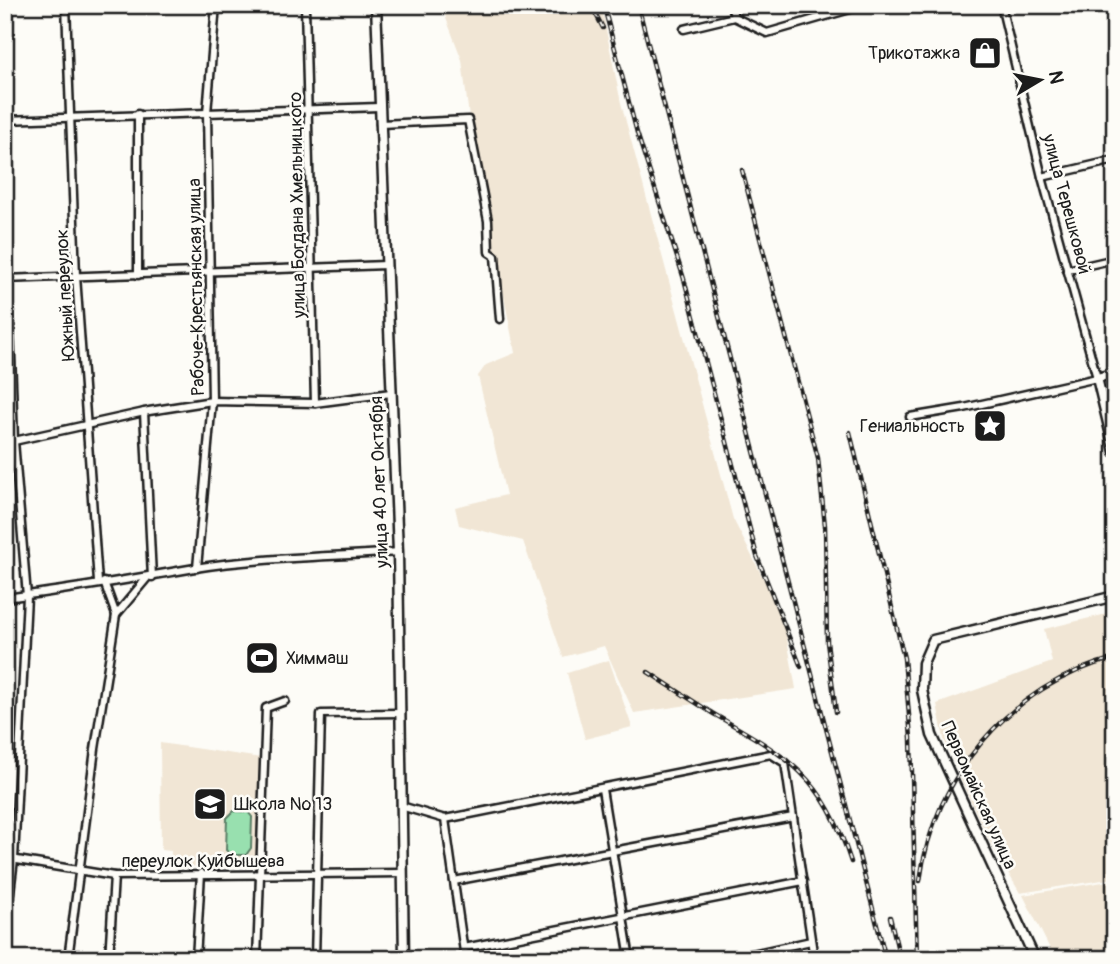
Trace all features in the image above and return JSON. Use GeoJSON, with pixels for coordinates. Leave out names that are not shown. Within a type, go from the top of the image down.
{"type":"FeatureCollection","features":[{"type":"Feature","properties":{"kind":"street","name":"Южный переулок"},"geometry":{"type":"LineString","coordinates":[[66,5],[76,276],[88,425],[101,582],[116,615]]}},
{"type":"Feature","properties":{"kind":"street","name":"Рабоче-Крестьянская улица"},"geometry":{"type":"LineString","coordinates":[[197,568],[212,401],[207,113],[216,5]]}},
{"type":"Feature","properties":{"kind":"street","name":"улица Богдана Хмельницкого"},"geometry":{"type":"LineString","coordinates":[[305,5],[310,110],[314,404]]}},
{"type":"Feature","properties":{"kind":"street","name":"улица 40 лет Октября"},"geometry":{"type":"LineString","coordinates":[[376,5],[398,552],[404,959]]}},
{"type":"Feature","properties":{"kind":"street"},"geometry":{"type":"LineString","coordinates":[[731,5],[734,17]]}},
{"type":"Feature","properties":{"kind":"street"},"geometry":{"type":"LineString","coordinates":[[684,29],[734,17],[767,33],[864,5]]}},
{"type":"Feature","properties":{"kind":"street","name":"улица Терешковой"},"geometry":{"type":"LineString","coordinates":[[1001,5],[1042,177],[1115,452]]}},
{"type":"Feature","properties":{"kind":"street"},"geometry":{"type":"LineString","coordinates":[[5,120],[379,107]]}},
{"type":"Feature","properties":{"kind":"street"},"geometry":{"type":"LineString","coordinates":[[138,114],[138,275]]}},
{"type":"Feature","properties":{"kind":"street"},"geometry":{"type":"LineString","coordinates":[[380,124],[468,120],[488,221],[489,252],[495,256],[500,319]]}},
{"type":"Feature","properties":{"kind":"street"},"geometry":{"type":"LineString","coordinates":[[1042,177],[1115,160]]}},
{"type":"Feature","properties":{"kind":"street"},"geometry":{"type":"LineString","coordinates":[[5,194],[6,279],[210,274],[311,266],[386,265]]}},
{"type":"Feature","properties":{"kind":"street"},"geometry":{"type":"LineString","coordinates":[[1067,270],[1115,259]]}},
{"type":"Feature","properties":{"kind":"street"},"geometry":{"type":"LineString","coordinates":[[5,934],[14,859],[27,596],[14,442],[9,325]]}},
{"type":"Feature","properties":{"kind":"street"},"geometry":{"type":"LineString","coordinates":[[910,417],[964,408],[1115,373]]}},
{"type":"Feature","properties":{"kind":"street"},"geometry":{"type":"LineString","coordinates":[[5,443],[144,412],[212,401],[314,404],[391,393]]}},
{"type":"Feature","properties":{"kind":"street"},"geometry":{"type":"LineString","coordinates":[[68,959],[94,748],[116,615],[150,578],[144,412]]}},
{"type":"Feature","properties":{"kind":"street"},"geometry":{"type":"LineString","coordinates":[[5,598],[101,582],[150,578],[197,568],[398,552]]}},
{"type":"Feature","properties":{"kind":"street","name":"Первомайская улица"},"geometry":{"type":"LineString","coordinates":[[1035,959],[932,735],[922,690],[922,663],[933,640],[1115,596]]}},
{"type":"Feature","properties":{"kind":"street"},"geometry":{"type":"LineString","coordinates":[[257,959],[266,708],[285,701]]}},
{"type":"Feature","properties":{"kind":"street"},"geometry":{"type":"LineString","coordinates":[[315,959],[321,714],[400,713]]}},
{"type":"Feature","properties":{"kind":"street"},"geometry":{"type":"LineString","coordinates":[[401,806],[445,819],[771,754],[785,763],[814,959]]}},
{"type":"Feature","properties":{"kind":"street"},"geometry":{"type":"LineString","coordinates":[[602,789],[630,959]]}},
{"type":"Feature","properties":{"kind":"street"},"geometry":{"type":"LineString","coordinates":[[454,881],[614,853],[793,817]]}},
{"type":"Feature","properties":{"kind":"street"},"geometry":{"type":"LineString","coordinates":[[445,819],[465,959]]}},
{"type":"Feature","properties":{"kind":"street","name":"переулок Куйбышева"},"geometry":{"type":"LineString","coordinates":[[5,858],[114,876],[402,873]]}},
{"type":"Feature","properties":{"kind":"street"},"geometry":{"type":"LineString","coordinates":[[196,959],[201,873]]}},
{"type":"Feature","properties":{"kind":"street"},"geometry":{"type":"LineString","coordinates":[[109,959],[114,876]]}},
{"type":"Feature","properties":{"kind":"street"},"geometry":{"type":"LineString","coordinates":[[464,948],[803,881]]}},
{"type":"Feature","properties":{"kind":"street"},"geometry":{"type":"LineString","coordinates":[[729,959],[811,941]]}},
{"type":"Feature","properties":{"kind":"shaded area"},"geometry":{"type":"Polygon","coordinates":[[[441,5],[601,5],[621,103],[733,519],[783,617],[796,689],[634,713],[604,646],[563,657],[523,541],[459,525],[455,507],[506,495],[478,376],[486,365],[515,353],[469,117],[462,60],[441,5]]]}},
{"type":"Feature","properties":{"kind":"shaded area"},"geometry":{"type":"Polygon","coordinates":[[[1115,612],[1115,878],[1020,893],[991,844],[963,784],[944,739],[937,704],[1052,662],[1044,629],[1115,612]]]}},
{"type":"Feature","properties":{"kind":"shaded area"},"geometry":{"type":"Polygon","coordinates":[[[609,660],[632,727],[585,739],[567,673],[609,660]]]}},
{"type":"Feature","properties":{"kind":"shaded area","name":"Школа № 13"},"geometry":{"type":"Polygon","coordinates":[[[160,743],[261,758],[258,867],[170,866],[171,851],[161,850],[160,743]]]}},
{"type":"Feature","properties":{"kind":"shaded area"},"geometry":{"type":"Polygon","coordinates":[[[1115,880],[1115,959],[1055,959],[1023,895],[1115,880]]]}},
{"type":"Feature","properties":{"kind":"green space"},"geometry":{"type":"Polygon","coordinates":[[[234,811],[248,812],[252,817],[251,848],[246,855],[232,855],[226,850],[227,818],[234,811]]]}},
{"type":"Feature","properties":{"kind":"railway"},"geometry":{"type":"LineString","coordinates":[[591,5],[603,28]]}},
{"type":"Feature","properties":{"kind":"railway"},"geometry":{"type":"LineString","coordinates":[[638,5],[886,959]]}},
{"type":"Feature","properties":{"kind":"railway"},"geometry":{"type":"LineString","coordinates":[[604,7],[637,133],[684,279],[757,556],[801,667]]}},
{"type":"Feature","properties":{"kind":"railway"},"geometry":{"type":"LineString","coordinates":[[742,170],[818,458],[825,526],[827,642],[836,712]]}},
{"type":"Feature","properties":{"kind":"railway"},"geometry":{"type":"LineString","coordinates":[[850,432],[904,658],[911,738],[917,959]]}},
{"type":"Feature","properties":{"kind":"railway"},"geometry":{"type":"LineString","coordinates":[[920,881],[928,843],[941,806],[960,772],[983,740],[1011,713],[1042,689],[1077,671],[1115,658]]}},
{"type":"Feature","properties":{"kind":"railway"},"geometry":{"type":"LineString","coordinates":[[648,672],[761,742],[799,771],[828,808],[851,862]]}},
{"type":"Feature","properties":{"kind":"railway"},"geometry":{"type":"LineString","coordinates":[[890,917],[900,959]]}},
{"type":"Feature","properties":{"kind":"place","name":"Трикотажка"},"geometry":{"type":"Point","coordinates":[985,53]}},
{"type":"Feature","properties":{"kind":"place","name":"Гениальность"},"geometry":{"type":"Point","coordinates":[990,426]}},
{"type":"Feature","properties":{"kind":"place","name":"Химмаш"},"geometry":{"type":"Point","coordinates":[262,658]}},
{"type":"Feature","properties":{"kind":"place","name":"Школа № 13"},"geometry":{"type":"Point","coordinates":[210,804]}}]}
